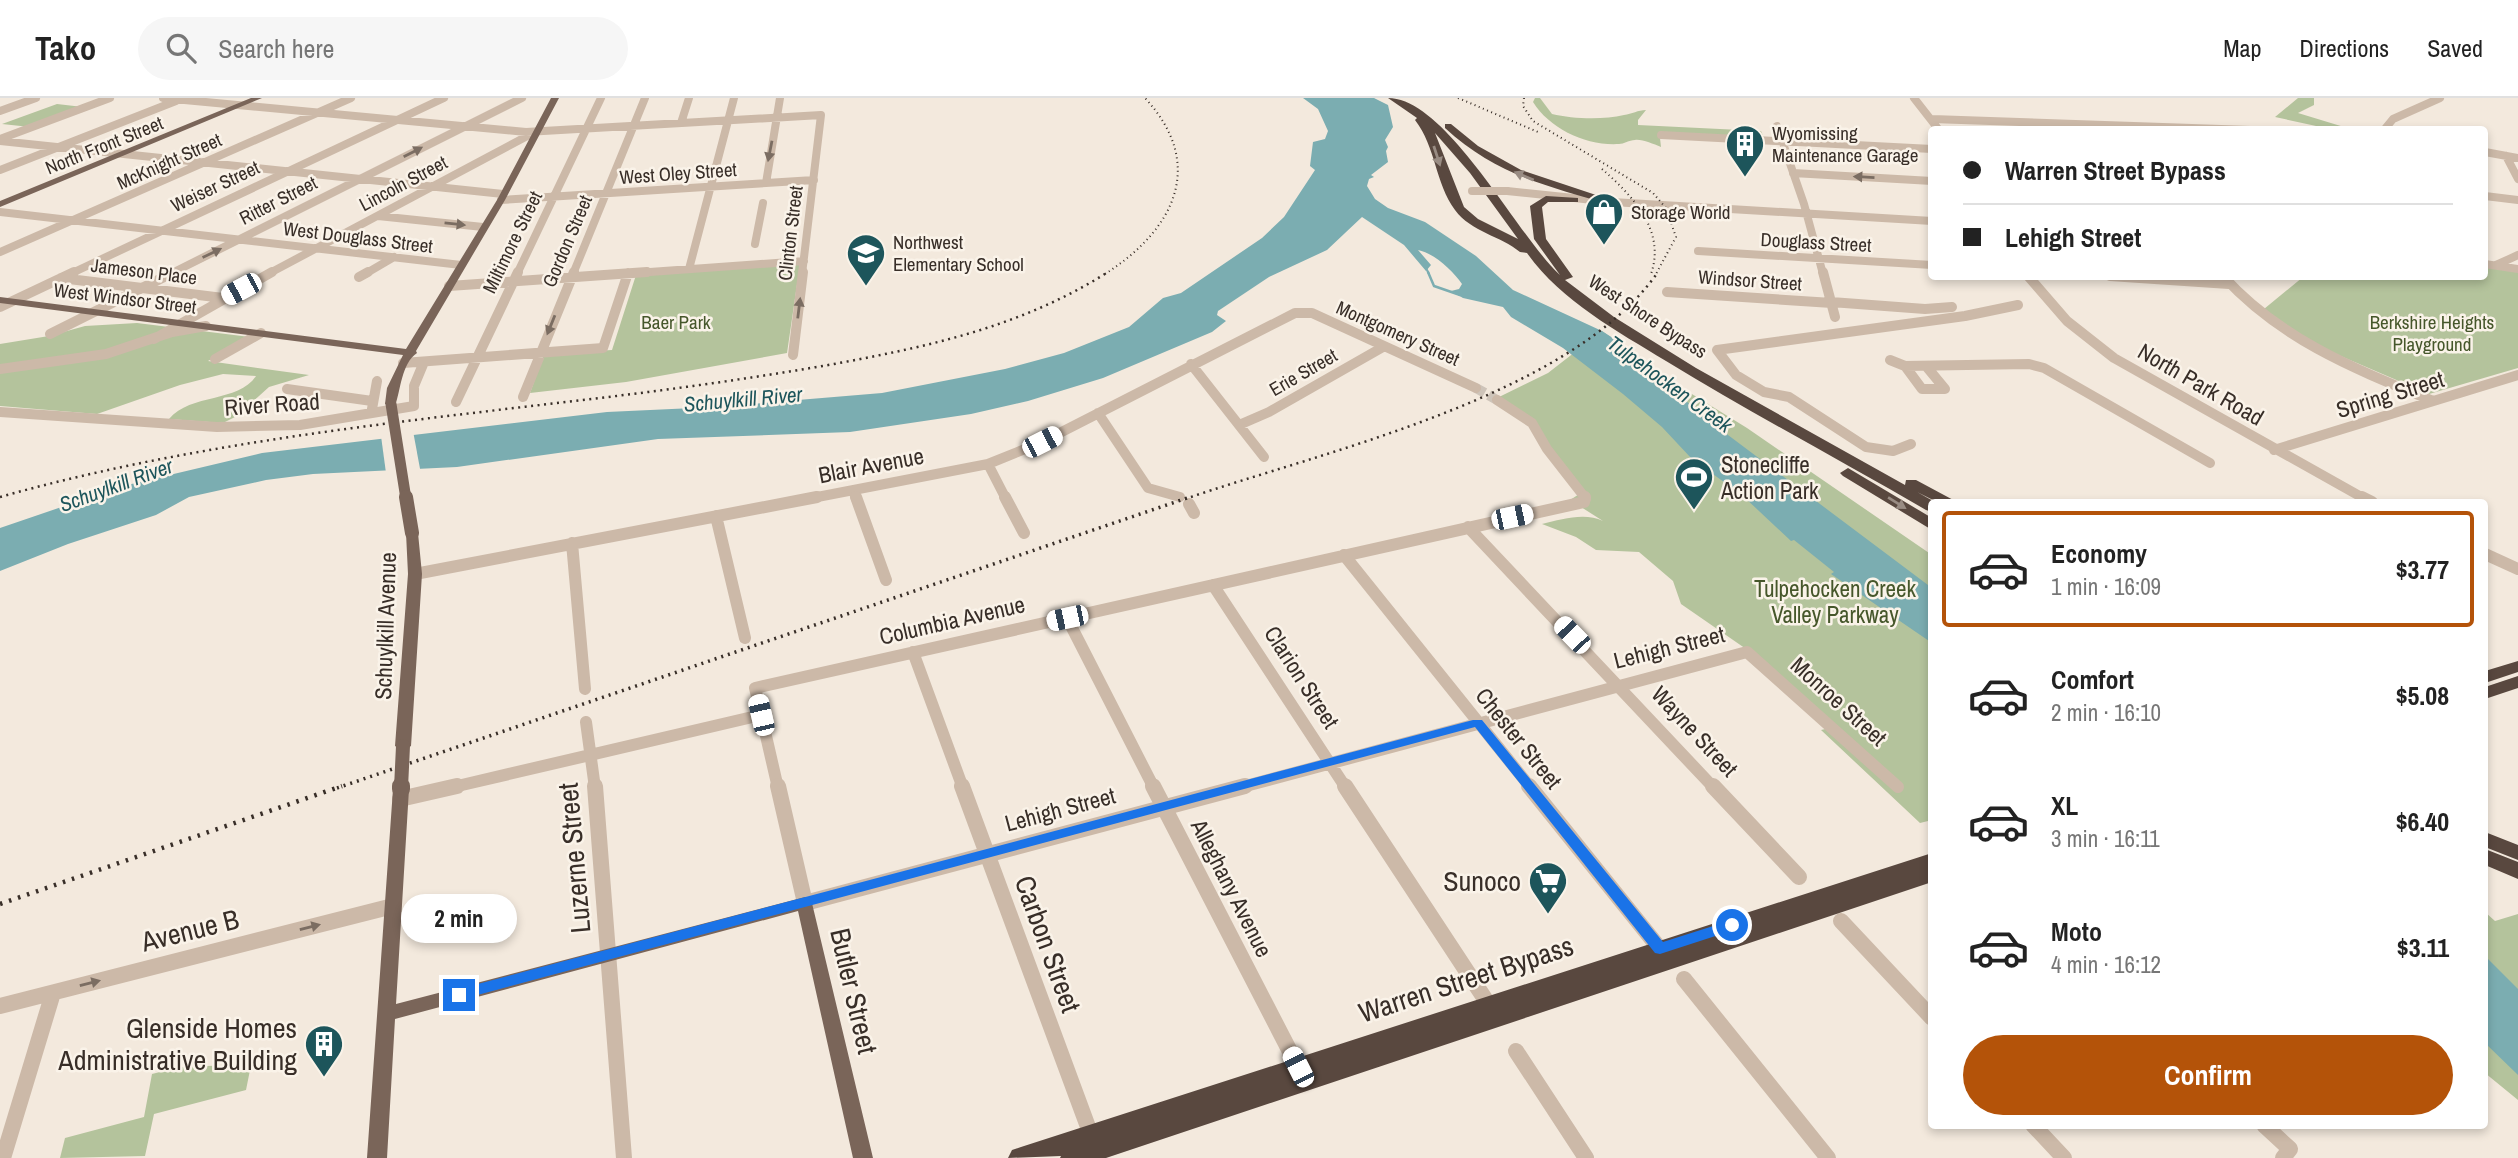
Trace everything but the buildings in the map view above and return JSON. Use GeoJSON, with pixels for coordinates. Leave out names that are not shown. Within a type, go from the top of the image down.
{"type":"FeatureCollection","features":[{"type":"Feature","properties":{"kind":"highway"},"geometry":{"type":"LineString","coordinates":[[1387,98],[1410,111],[1428,129],[1451,192],[1464,214],[1520,246],[1549,280],[1581,301]]}},
{"type":"Feature","properties":{"kind":"highway","name":"West Shore Bypass"},"geometry":{"type":"LineString","coordinates":[[1393,98],[1420,114],[1441,132],[1538,260],[1555,280],[1581,301],[1758,411],[1928,505]]}},
{"type":"Feature","properties":{"kind":"highway","name":"West Shore Bypass"},"geometry":{"type":"LineString","coordinates":[[1402,98],[1416,105],[1456,141],[1530,237],[1574,287],[1658,344],[1931,499]]}},
{"type":"Feature","properties":{"kind":"highway"},"geometry":{"type":"LineString","coordinates":[[1416,105],[1438,118],[1479,152],[1516,173],[1612,202]]}},
{"type":"Feature","properties":{"kind":"highway"},"geometry":{"type":"LineString","coordinates":[[1574,287],[1539,239],[1536,203],[1555,198],[1612,202]]}},
{"type":"Feature","properties":{"kind":"highway"},"geometry":{"type":"LineString","coordinates":[[1633,335],[1928,522]]}},
{"type":"Feature","properties":{"kind":"highway"},"geometry":{"type":"LineString","coordinates":[[1859,460],[1943,499]]}},
{"type":"Feature","properties":{"kind":"highway"},"geometry":{"type":"LineString","coordinates":[[2488,676],[2518,666]]}},
{"type":"Feature","properties":{"kind":"highway"},"geometry":{"type":"LineString","coordinates":[[2488,692],[2518,682]]}},
{"type":"Feature","properties":{"kind":"highway"},"geometry":{"type":"LineString","coordinates":[[2488,840],[2518,853]]}},
{"type":"Feature","properties":{"kind":"highway"},"geometry":{"type":"LineString","coordinates":[[2488,850],[2518,863]]}},
{"type":"Feature","properties":{"kind":"highway"},"geometry":{"type":"LineString","coordinates":[[2488,857],[2518,871]]}},
{"type":"Feature","properties":{"kind":"highway","name":"Warren Street Bypass"},"geometry":{"type":"LineString","coordinates":[[1021,1158],[1928,861]]}},
{"type":"Feature","properties":{"kind":"highway","name":"Warren Street Bypass"},"geometry":{"type":"LineString","coordinates":[[1073,1158],[1928,875]]}},
{"type":"Feature","properties":{"kind":"highway"},"geometry":{"type":"LineString","coordinates":[[1121,1158],[1138,1137]]}},
{"type":"Feature","properties":{"kind":"main road","name":"North Front Street"},"geometry":{"type":"LineString","coordinates":[[0,204],[258,98]]}},
{"type":"Feature","properties":{"kind":"main road","name":"Schuylkill Avenue"},"geometry":{"type":"LineString","coordinates":[[377,1158],[415,573],[412,533],[391,404],[393,388],[414,360],[449,286],[502,197],[555,98]]}},
{"type":"Feature","properties":{"kind":"main road","name":"West Windsor Street"},"geometry":{"type":"LineString","coordinates":[[6,301],[94,312],[175,327],[206,326],[261,333],[414,360]]}},
{"type":"Feature","properties":{"kind":"main road","name":"Lehigh Street"},"geometry":{"type":"LineString","coordinates":[[386,1014],[805,903]]}},
{"type":"Feature","properties":{"kind":"main road","name":"Butler Street"},"geometry":{"type":"LineString","coordinates":[[805,903],[863,1158]]}},
{"type":"Feature","properties":{"kind":"street"},"geometry":{"type":"LineString","coordinates":[[0,140],[110,98]]}},
{"type":"Feature","properties":{"kind":"street"},"geometry":{"type":"LineString","coordinates":[[163,98],[536,132],[776,118]]}},
{"type":"Feature","properties":{"kind":"street","name":"McKnight Street"},"geometry":{"type":"LineString","coordinates":[[0,252],[351,98]]}},
{"type":"Feature","properties":{"kind":"street","name":"Weiser Street"},"geometry":{"type":"LineString","coordinates":[[0,307],[6,301],[61,278],[444,98]]}},
{"type":"Feature","properties":{"kind":"street","name":"Ritter Street"},"geometry":{"type":"LineString","coordinates":[[50,334],[522,98]]}},
{"type":"Feature","properties":{"kind":"street","name":"Miltimore Street"},"geometry":{"type":"LineString","coordinates":[[456,402],[601,98]]}},
{"type":"Feature","properties":{"kind":"street","name":"Gordon Street"},"geometry":{"type":"LineString","coordinates":[[523,397],[645,98]]}},
{"type":"Feature","properties":{"kind":"street"},"geometry":{"type":"LineString","coordinates":[[681,123],[689,98]]}},
{"type":"Feature","properties":{"kind":"street"},"geometry":{"type":"LineString","coordinates":[[689,269],[734,98]]}},
{"type":"Feature","properties":{"kind":"street"},"geometry":{"type":"LineString","coordinates":[[766,183],[780,98]]}},
{"type":"Feature","properties":{"kind":"street"},"geometry":{"type":"LineString","coordinates":[[1914,98],[1937,126]]}},
{"type":"Feature","properties":{"kind":"street"},"geometry":{"type":"LineString","coordinates":[[2387,126],[2393,119],[2440,98]]}},
{"type":"Feature","properties":{"kind":"street"},"geometry":{"type":"LineString","coordinates":[[0,111],[32,99]]}},
{"type":"Feature","properties":{"kind":"street"},"geometry":{"type":"LineString","coordinates":[[0,170],[182,99]]}},
{"type":"Feature","properties":{"kind":"street","name":"Clinton Street"},"geometry":{"type":"LineString","coordinates":[[776,118],[821,116],[793,355]]}},
{"type":"Feature","properties":{"kind":"street"},"geometry":{"type":"LineString","coordinates":[[1933,119],[2135,126]]}},
{"type":"Feature","properties":{"kind":"street"},"geometry":{"type":"LineString","coordinates":[[1777,126],[1804,204],[1836,317]]}},
{"type":"Feature","properties":{"kind":"street","name":"Lincoln Street"},"geometry":{"type":"LineString","coordinates":[[0,368],[87,358],[154,339],[223,298],[536,132]]}},
{"type":"Feature","properties":{"kind":"street"},"geometry":{"type":"LineString","coordinates":[[1661,135],[1928,149]]}},
{"type":"Feature","properties":{"kind":"street"},"geometry":{"type":"LineString","coordinates":[[0,140],[123,154]]}},
{"type":"Feature","properties":{"kind":"street"},"geometry":{"type":"LineString","coordinates":[[2488,153],[2518,158]]}},
{"type":"Feature","properties":{"kind":"street","name":"West Oley Street"},"geometry":{"type":"LineString","coordinates":[[123,154],[434,186],[502,197],[553,197],[814,180]]}},
{"type":"Feature","properties":{"kind":"street"},"geometry":{"type":"LineString","coordinates":[[2506,156],[2518,178]]}},
{"type":"Feature","properties":{"kind":"street"},"geometry":{"type":"LineString","coordinates":[[1793,173],[1928,181]]}},
{"type":"Feature","properties":{"kind":"street"},"geometry":{"type":"LineString","coordinates":[[1451,192],[1507,191],[1612,202],[1928,221]]}},
{"type":"Feature","properties":{"kind":"street"},"geometry":{"type":"LineString","coordinates":[[2488,196],[2518,200]]}},
{"type":"Feature","properties":{"kind":"street"},"geometry":{"type":"LineString","coordinates":[[755,244],[763,203]]}},
{"type":"Feature","properties":{"kind":"street"},"geometry":{"type":"LineString","coordinates":[[1775,212],[1794,210],[1804,204],[1842,216]]}},
{"type":"Feature","properties":{"kind":"street","name":"West Douglass Street"},"geometry":{"type":"LineString","coordinates":[[0,212],[461,265]]}},
{"type":"Feature","properties":{"kind":"street"},"geometry":{"type":"LineString","coordinates":[[378,216],[483,227]]}},
{"type":"Feature","properties":{"kind":"street","name":"Douglass Street"},"geometry":{"type":"LineString","coordinates":[[1698,251],[1928,265]]}},
{"type":"Feature","properties":{"kind":"street"},"geometry":{"type":"LineString","coordinates":[[2496,265],[2518,256]]}},
{"type":"Feature","properties":{"kind":"street"},"geometry":{"type":"LineString","coordinates":[[359,277],[394,257]]}},
{"type":"Feature","properties":{"kind":"street","name":"West Douglass Street"},"geometry":{"type":"LineString","coordinates":[[449,286],[804,261]]}},
{"type":"Feature","properties":{"kind":"street"},"geometry":{"type":"LineString","coordinates":[[2488,264],[2518,269]]}},
{"type":"Feature","properties":{"kind":"street","name":"West Windsor Street"},"geometry":{"type":"LineString","coordinates":[[414,360],[603,348],[628,273]]}},
{"type":"Feature","properties":{"kind":"street","name":"Jameson Place"},"geometry":{"type":"LineString","coordinates":[[61,278],[223,298]]}},
{"type":"Feature","properties":{"kind":"street","name":"North Park Road"},"geometry":{"type":"LineString","coordinates":[[2031,280],[2055,310],[2123,365],[2366,499]]}},
{"type":"Feature","properties":{"kind":"street"},"geometry":{"type":"LineString","coordinates":[[2226,280],[2256,311],[2291,335],[2347,364],[2433,401]]}},
{"type":"Feature","properties":{"kind":"street","name":"Windsor Street"},"geometry":{"type":"LineString","coordinates":[[1667,292],[1831,303],[1952,307]]}},
{"type":"Feature","properties":{"kind":"street"},"geometry":{"type":"LineString","coordinates":[[1911,444],[1893,451],[1866,447],[1789,397],[1764,392],[1736,376],[1717,351],[1965,316],[2018,305]]}},
{"type":"Feature","properties":{"kind":"street","name":"Montgomery Street"},"geometry":{"type":"LineString","coordinates":[[1306,312],[1476,388]]}},
{"type":"Feature","properties":{"kind":"street","name":"Blair Avenue"},"geometry":{"type":"LineString","coordinates":[[415,573],[988,464],[1022,452],[1295,313],[1306,312]]}},
{"type":"Feature","properties":{"kind":"street","name":"Lincoln Street"},"geometry":{"type":"LineString","coordinates":[[0,368],[96,352],[175,327]]}},
{"type":"Feature","properties":{"kind":"street"},"geometry":{"type":"LineString","coordinates":[[215,359],[261,333]]}},
{"type":"Feature","properties":{"kind":"street","name":"Erie Street"},"geometry":{"type":"LineString","coordinates":[[1239,425],[1269,412],[1384,346]]}},
{"type":"Feature","properties":{"kind":"street","name":"Schuylkill Avenue"},"geometry":{"type":"LineString","coordinates":[[414,360],[414,406]]}},
{"type":"Feature","properties":{"kind":"street"},"geometry":{"type":"LineString","coordinates":[[1891,360],[1905,366],[2029,364],[2044,368],[2210,463]]}},
{"type":"Feature","properties":{"kind":"street"},"geometry":{"type":"LineString","coordinates":[[1191,365],[1264,457]]}},
{"type":"Feature","properties":{"kind":"street"},"geometry":{"type":"LineString","coordinates":[[1905,366],[1922,389],[1945,389],[1926,366]]}},
{"type":"Feature","properties":{"kind":"street","name":"Spring Street"},"geometry":{"type":"LineString","coordinates":[[2274,450],[2518,375]]}},
{"type":"Feature","properties":{"kind":"street"},"geometry":{"type":"LineString","coordinates":[[287,389],[372,407],[377,380]]}},
{"type":"Feature","properties":{"kind":"street","name":"Columbia Avenue"},"geometry":{"type":"LineString","coordinates":[[761,715],[755,688],[1584,502],[1586,498],[1547,449],[1532,423],[1497,400]]}},
{"type":"Feature","properties":{"kind":"street","name":"River Road"},"geometry":{"type":"LineString","coordinates":[[2,414],[217,427],[280,425],[372,407],[414,406]]}},
{"type":"Feature","properties":{"kind":"street"},"geometry":{"type":"LineString","coordinates":[[1098,413],[1148,488],[1188,505]]}},
{"type":"Feature","properties":{"kind":"street"},"geometry":{"type":"LineString","coordinates":[[988,464],[1024,533]]}},
{"type":"Feature","properties":{"kind":"street"},"geometry":{"type":"LineString","coordinates":[[853,490],[886,580]]}},
{"type":"Feature","properties":{"kind":"street"},"geometry":{"type":"LineString","coordinates":[[716,516],[745,638]]}},
{"type":"Feature","properties":{"kind":"street","name":"Wayne Street"},"geometry":{"type":"LineString","coordinates":[[1468,527],[1799,877]]}},
{"type":"Feature","properties":{"kind":"street"},"geometry":{"type":"LineString","coordinates":[[572,543],[585,689]]}},
{"type":"Feature","properties":{"kind":"street","name":"Chester Street"},"geometry":{"type":"LineString","coordinates":[[1344,555],[1660,949]]}},
{"type":"Feature","properties":{"kind":"street"},"geometry":{"type":"LineString","coordinates":[[2488,555],[2518,569]]}},
{"type":"Feature","properties":{"kind":"street","name":"Clarion Street"},"geometry":{"type":"LineString","coordinates":[[1213,585],[1489,1005]]}},
{"type":"Feature","properties":{"kind":"street","name":"Alleghany Avenue"},"geometry":{"type":"LineString","coordinates":[[1067,618],[1298,1067]]}},
{"type":"Feature","properties":{"kind":"street","name":"Carbon Street"},"geometry":{"type":"LineString","coordinates":[[913,652],[1091,1135]]}},
{"type":"Feature","properties":{"kind":"street","name":"Lehigh Street"},"geometry":{"type":"LineString","coordinates":[[805,903],[1747,652]]}},
{"type":"Feature","properties":{"kind":"street","name":"Monroe Street"},"geometry":{"type":"LineString","coordinates":[[1747,652],[1898,787]]}},
{"type":"Feature","properties":{"kind":"street"},"geometry":{"type":"LineString","coordinates":[[400,794],[761,715]]}},
{"type":"Feature","properties":{"kind":"street","name":"Butler Street"},"geometry":{"type":"LineString","coordinates":[[761,715],[805,903]]}},
{"type":"Feature","properties":{"kind":"street","name":"Luzerne Street"},"geometry":{"type":"LineString","coordinates":[[586,722],[592,754],[624,1158]]}},
{"type":"Feature","properties":{"kind":"street","name":"Avenue B"},"geometry":{"type":"LineString","coordinates":[[0,1006],[393,906]]}},
{"type":"Feature","properties":{"kind":"street"},"geometry":{"type":"LineString","coordinates":[[1841,921],[1928,1014]]}},
{"type":"Feature","properties":{"kind":"street"},"geometry":{"type":"LineString","coordinates":[[1684,979],[1828,1158]]}},
{"type":"Feature","properties":{"kind":"street"},"geometry":{"type":"LineString","coordinates":[[2,1158],[53,993]]}},
{"type":"Feature","properties":{"kind":"street"},"geometry":{"type":"LineString","coordinates":[[1516,1051],[1586,1158]]}},
{"type":"Feature","properties":{"kind":"street"},"geometry":{"type":"LineString","coordinates":[[2037,1129],[2064,1158]]}},
{"type":"Feature","properties":{"kind":"street"},"geometry":{"type":"LineString","coordinates":[[2267,1129],[2286,1154]]}},
{"type":"Feature","properties":{"kind":"green space"},"geometry":{"type":"Polygon","coordinates":[[[1535,98],[1540,98],[1552,114],[1560,116],[1607,118],[1646,110],[1638,120],[1638,125],[1761,131],[1764,138],[1660,138],[1661,147],[1638,140],[1619,144],[1594,142],[1559,128],[1540,112],[1533,102],[1535,98]]]}},
{"type":"Feature","properties":{"kind":"green space"},"geometry":{"type":"Polygon","coordinates":[[[2298,98],[2314,98],[2314,105],[2298,113],[2341,126],[2316,126],[2275,117],[2298,98]]]}},
{"type":"Feature","properties":{"kind":"green space"},"geometry":{"type":"Polygon","coordinates":[[[57,104],[83,107],[30,127],[2,124],[57,104]]]}},
{"type":"Feature","properties":{"kind":"green space","name":"Baer Park"},"geometry":{"type":"Polygon","coordinates":[[[800,264],[787,353],[626,382],[530,393],[544,354],[612,350],[636,275],[800,264]]]}},
{"type":"Feature","properties":{"kind":"green space","name":"Berkshire Heights Playground"},"geometry":{"type":"Polygon","coordinates":[[[2488,267],[2518,272],[2518,368],[2429,394],[2315,345],[2264,309],[2299,280],[2488,280],[2488,267]]]}},
{"type":"Feature","properties":{"kind":"green space"},"geometry":{"type":"Polygon","coordinates":[[[137,323],[250,337],[208,361],[309,375],[269,387],[237,416],[223,423],[169,419],[189,405],[238,390],[248,385],[256,376],[223,374],[180,385],[97,414],[0,406],[0,344],[49,336],[85,326],[137,323]]]}},
{"type":"Feature","properties":{"kind":"green space","name":"Tulpehocken Creek Valley Parkway"},"geometry":{"type":"Polygon","coordinates":[[[1602,331],[1661,375],[1747,428],[1928,552],[1928,821],[1920,823],[1821,730],[1834,727],[1749,651],[1681,604],[1673,581],[1639,552],[1596,550],[1576,537],[1542,524],[1581,517],[1603,521],[1570,500],[1584,491],[1544,439],[1499,397],[1548,373],[1602,331]]]}},
{"type":"Feature","properties":{"kind":"green space"},"geometry":{"type":"Polygon","coordinates":[[[2518,914],[2518,1100],[2488,1075],[2488,915],[2495,921],[2518,914]]]}},
{"type":"Feature","properties":{"kind":"green space"},"geometry":{"type":"Polygon","coordinates":[[[234,1065],[250,1070],[246,1090],[154,1114],[145,1156],[60,1158],[65,1138],[144,1117],[152,1074],[180,1067],[234,1065]]]}},
{"type":"Feature","properties":{"kind":"water"},"geometry":{"type":"Polygon","coordinates":[[[1303,98],[1374,98],[1388,105],[1393,127],[1385,140],[1388,162],[1371,175],[1374,177],[1369,179],[1367,186],[1375,199],[1388,208],[1425,222],[1476,256],[1513,290],[1602,331],[1633,351],[1700,414],[1928,585],[1928,640],[1831,574],[1834,572],[1794,540],[1791,541],[1743,496],[1691,458],[1662,427],[1563,348],[1511,317],[1503,307],[1463,298],[1451,291],[1459,289],[1462,284],[1443,263],[1418,250],[1431,265],[1426,271],[1404,245],[1362,217],[1327,250],[1269,277],[1218,311],[1217,315],[1226,321],[1212,332],[1103,378],[1028,401],[971,414],[850,432],[658,439],[457,467],[313,474],[266,480],[189,497],[156,515],[68,544],[0,571],[0,528],[123,486],[262,453],[607,412],[715,407],[882,393],[1005,369],[1064,353],[1129,327],[1163,298],[1181,293],[1262,238],[1284,217],[1315,170],[1310,166],[1313,142],[1325,139],[1328,131],[1318,109],[1303,98]]]}},
{"type":"Feature","properties":{"kind":"water"},"geometry":{"type":"Polygon","coordinates":[[[2488,959],[2518,989],[2518,1075],[2488,1046],[2488,959]]]}},
{"type":"Feature","properties":{"kind":"pier"},"geometry":{"type":"Polygon","coordinates":[[[413,431],[421,474],[386,473],[381,436],[413,431]]]}},
{"type":"Feature","properties":{"kind":"waterway"},"geometry":{"type":"LineString","coordinates":[[1426,268],[1428,272]]}},
{"type":"Feature","properties":{"kind":"waterway"},"geometry":{"type":"LineString","coordinates":[[1428,272],[1434,286],[1460,295]]}},
{"type":"Feature","properties":{"kind":"tunnel"},"geometry":{"type":"LineString","coordinates":[[1476,388],[1497,400]]}},
{"type":"Feature","properties":{"kind":"railway"},"geometry":{"type":"LineString","coordinates":[[1107,273],[1129,257],[1149,237],[1164,217],[1174,195],[1178,172],[1175,148],[1164,123],[1145,98]]}},
{"type":"Feature","properties":{"kind":"railway"},"geometry":{"type":"LineString","coordinates":[[1458,98],[1538,132]]}},
{"type":"Feature","properties":{"kind":"railway"},"geometry":{"type":"LineString","coordinates":[[1524,98],[1523,106],[1533,121],[1653,193],[1666,208],[1676,237],[1656,274]]}},
{"type":"Feature","properties":{"kind":"railway"},"geometry":{"type":"LineString","coordinates":[[1602,169],[1625,191],[1644,216],[1654,243],[1651,274]]}},
{"type":"Feature","properties":{"kind":"railway"},"geometry":{"type":"LineString","coordinates":[[1185,499],[1373,439],[1507,386],[1567,353],[1618,316],[1658,272]]}},
{"type":"Feature","properties":{"kind":"railway"},"geometry":{"type":"LineString","coordinates":[[0,497],[213,449],[429,418],[704,384],[870,357],[941,341],[1010,320],[1076,291],[1107,273]]}},
{"type":"Feature","properties":{"kind":"railway"},"geometry":{"type":"LineString","coordinates":[[337,788],[1190,497]]}},
{"type":"Feature","properties":{"kind":"railway"},"geometry":{"type":"LineString","coordinates":[[0,904],[342,786]]}},
{"type":"Feature","properties":{"kind":"place","name":"Wyomissing Maintenance Garage"},"geometry":{"type":"Point","coordinates":[1745,178]}},
{"type":"Feature","properties":{"kind":"place","name":"Storage World"},"geometry":{"type":"Point","coordinates":[1604,246]}},
{"type":"Feature","properties":{"kind":"place","name":"Northwest Elementary School"},"geometry":{"type":"Point","coordinates":[866,287]}},
{"type":"Feature","properties":{"kind":"place","name":"Stonecliffe Action Park"},"geometry":{"type":"Point","coordinates":[1694,511]}},
{"type":"Feature","properties":{"kind":"place","name":"Sunoco"},"geometry":{"type":"Point","coordinates":[1548,915]}},
{"type":"Feature","properties":{"kind":"place","name":"Glenside Homes Administrative Building"},"geometry":{"type":"Point","coordinates":[324,1078]}},
{"type":"Feature","properties":{"kind":"route"},"geometry":{"type":"LineString","coordinates":[[459,995],[1478,723],[1660,949],[1732,925]]}},
{"type":"Feature","properties":{"kind":"water label","name":"Tulpehocken Creek"},"geometry":{"type":"Point","coordinates":[1670,384]}},
{"type":"Feature","properties":{"kind":"water label","name":"Schuylkill River"},"geometry":{"type":"Point","coordinates":[743,399]}},
{"type":"Feature","properties":{"kind":"water label","name":"Schuylkill River"},"geometry":{"type":"Point","coordinates":[116,485]}}]}
